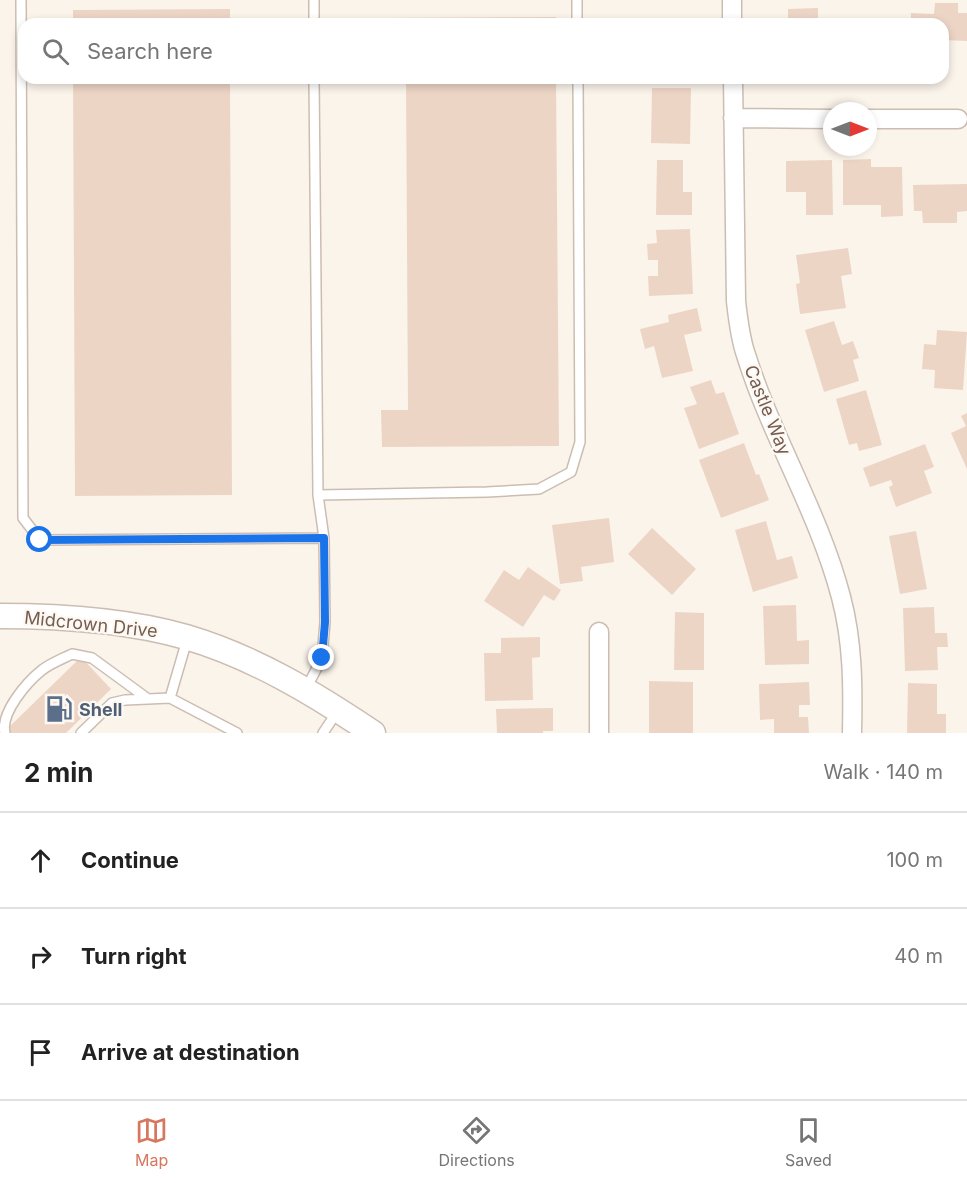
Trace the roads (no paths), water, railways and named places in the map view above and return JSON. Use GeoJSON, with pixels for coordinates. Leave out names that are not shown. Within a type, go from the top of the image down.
{"type":"FeatureCollection","features":[{"type":"Feature","properties":{"kind":"street"},"geometry":{"type":"LineString","coordinates":[[732,0],[732,18]]}},
{"type":"Feature","properties":{"kind":"street","name":"Castle Way"},"geometry":{"type":"LineString","coordinates":[[733,84],[736,302],[739,328],[745,354],[830,559],[842,598],[853,677],[852,733]]}},
{"type":"Feature","properties":{"kind":"street"},"geometry":{"type":"LineString","coordinates":[[733,118],[823,119]]}},
{"type":"Feature","properties":{"kind":"street"},"geometry":{"type":"LineString","coordinates":[[877,119],[958,119]]}},
{"type":"Feature","properties":{"kind":"street","name":"Midcrown Drive"},"geometry":{"type":"LineString","coordinates":[[0,616],[30,616],[112,623],[187,638],[237,656],[306,690],[373,733]]}},
{"type":"Feature","properties":{"kind":"street"},"geometry":{"type":"LineString","coordinates":[[599,632],[599,733]]}},
{"type":"Feature","properties":{"kind":"lane"},"geometry":{"type":"LineString","coordinates":[[21,0],[21,18]]}},
{"type":"Feature","properties":{"kind":"lane"},"geometry":{"type":"LineString","coordinates":[[314,0],[314,18]]}},
{"type":"Feature","properties":{"kind":"lane"},"geometry":{"type":"LineString","coordinates":[[577,0],[577,18]]}},
{"type":"Feature","properties":{"kind":"lane"},"geometry":{"type":"LineString","coordinates":[[21,84],[23,518],[40,540],[324,538]]}},
{"type":"Feature","properties":{"kind":"lane"},"geometry":{"type":"LineString","coordinates":[[306,690],[322,658],[325,622],[324,538],[318,495],[314,84]]}},
{"type":"Feature","properties":{"kind":"lane"},"geometry":{"type":"LineString","coordinates":[[318,495],[539,489],[571,472],[580,442],[578,84]]}},
{"type":"Feature","properties":{"kind":"lane"},"geometry":{"type":"LineString","coordinates":[[170,698],[187,638]]}},
{"type":"Feature","properties":{"kind":"lane"},"geometry":{"type":"LineString","coordinates":[[5,733],[3,725],[14,701],[42,670],[72,654],[92,658],[148,699]]}},
{"type":"Feature","properties":{"kind":"lane"},"geometry":{"type":"LineString","coordinates":[[81,733],[112,703],[125,700],[170,698],[237,733]]}},
{"type":"Feature","properties":{"kind":"lane"},"geometry":{"type":"LineString","coordinates":[[323,733],[339,710]]}},
{"type":"Feature","properties":{"kind":"place","name":"Shell"},"geometry":{"type":"Point","coordinates":[59,709]}}]}
